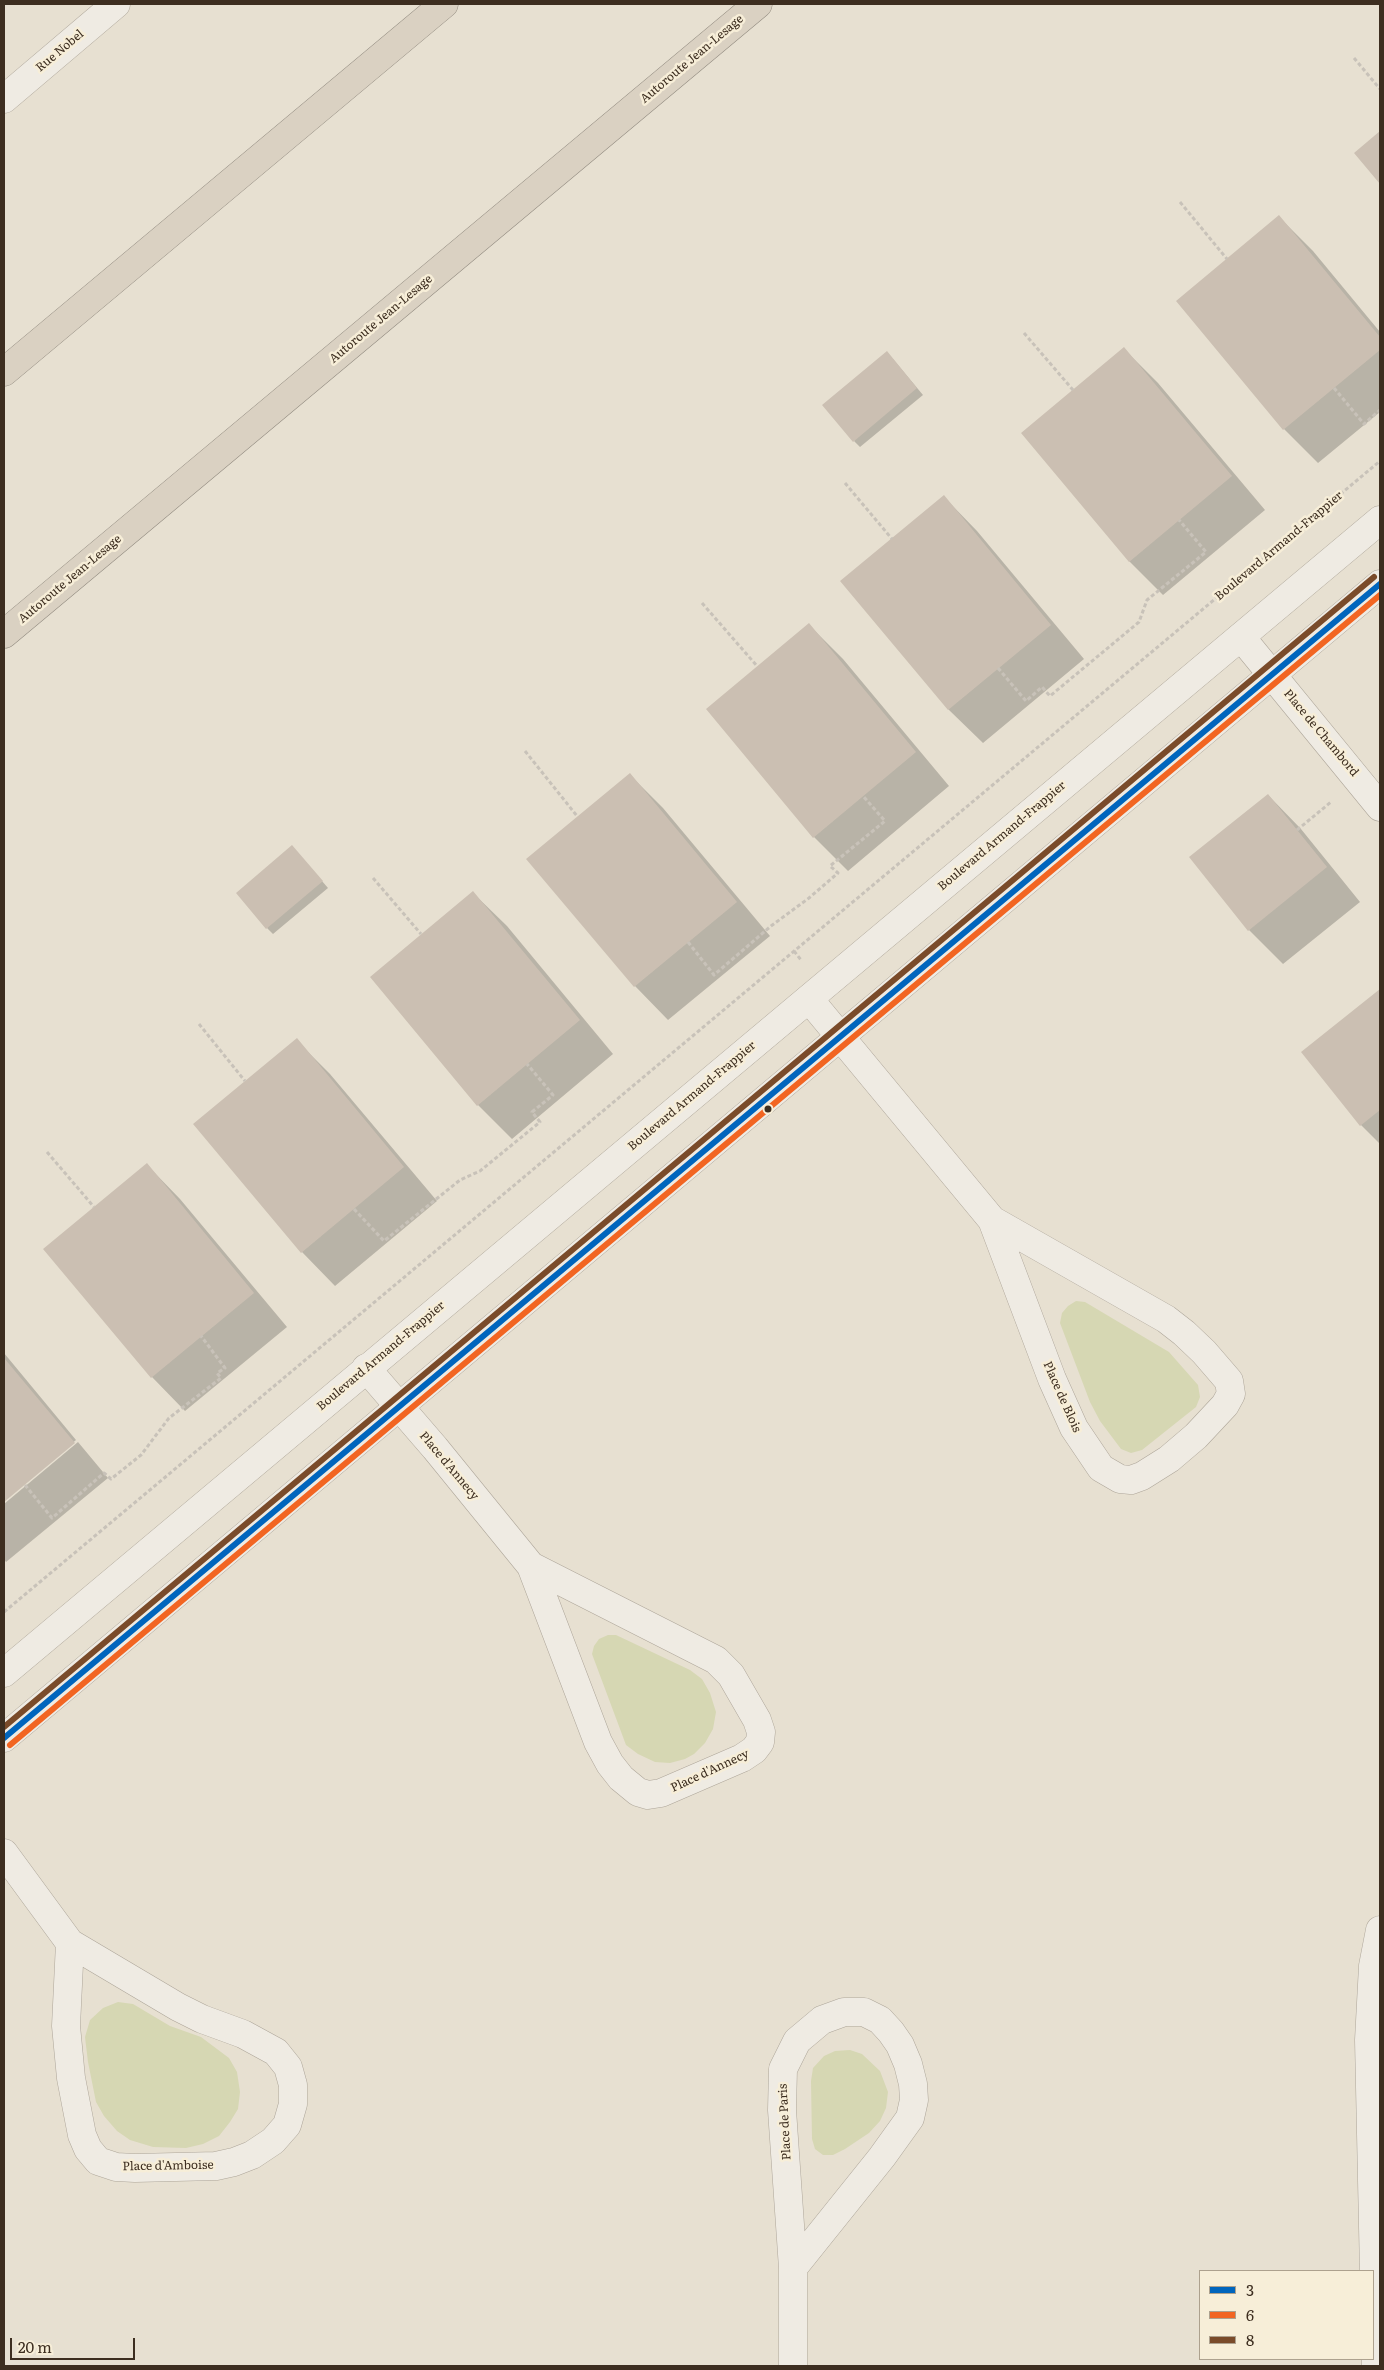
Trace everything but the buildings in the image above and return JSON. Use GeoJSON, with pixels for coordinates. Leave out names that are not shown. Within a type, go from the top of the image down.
{"type":"FeatureCollection","features":[{"type":"Feature","properties":{"kind":"highway"},"geometry":{"type":"LineString","coordinates":[[4,372],[444,4]]}},
{"type":"Feature","properties":{"kind":"highway","name":"Autoroute Jean-Lesage"},"geometry":{"type":"LineString","coordinates":[[4,634],[758,4]]}},
{"type":"Feature","properties":{"kind":"street","name":"Rue Nobel"},"geometry":{"type":"LineString","coordinates":[[4,99],[116,4]]}},
{"type":"Feature","properties":{"kind":"street","name":"Boulevard Armand-Frappier"},"geometry":{"type":"LineString","coordinates":[[4,1673],[1380,520]]}},
{"type":"Feature","properties":{"kind":"street"},"geometry":{"type":"LineString","coordinates":[[4,1738],[1380,584]]}},
{"type":"Feature","properties":{"kind":"street","name":"Place de Chambord"},"geometry":{"type":"LineString","coordinates":[[1241,637],[1380,807]]}},
{"type":"Feature","properties":{"kind":"street","name":"Place de Blois"},"geometry":{"type":"LineString","coordinates":[[809,999],[992,1220],[1052,1379],[1074,1428],[1102,1468],[1120,1479],[1131,1480],[1142,1476],[1169,1458],[1196,1436],[1225,1405],[1231,1394],[1229,1381],[1204,1352],[1184,1333],[1166,1319],[992,1220]]}},
{"type":"Feature","properties":{"kind":"street","name":"Place d'Annecy"},"geometry":{"type":"LineString","coordinates":[[366,1368],[453,1470],[531,1566],[598,1742],[610,1764],[630,1787],[648,1795],[661,1793],[742,1758],[754,1750],[760,1742],[761,1732],[757,1720],[731,1675],[716,1660],[531,1566]]}},
{"type":"Feature","properties":{"kind":"street","name":"Place d'Amboise"},"geometry":{"type":"LineString","coordinates":[[4,1853],[70,1943],[178,2007],[202,2019],[243,2034],[276,2052],[288,2067],[294,2085],[293,2104],[287,2125],[273,2142],[243,2159],[216,2166],[135,2168],[116,2167],[98,2161],[88,2149],[82,2135],[71,2078],[66,2026],[70,1943]]}},
{"type":"Feature","properties":{"kind":"street"},"geometry":{"type":"LineString","coordinates":[[1376,2366],[1377,2316],[1368,2040],[1373,1966],[1380,1930]]}},
{"type":"Feature","properties":{"kind":"street","name":"Place de Paris"},"geometry":{"type":"LineString","coordinates":[[793,2268],[910,2118],[914,2100],[914,2084],[903,2052],[891,2032],[880,2020],[864,2012],[844,2012],[822,2020],[797,2041],[782,2069],[782,2110],[793,2268],[793,2366]]}},
{"type":"Feature","properties":{"kind":"path"},"geometry":{"type":"LineString","coordinates":[[1354,58],[1380,89]]}},
{"type":"Feature","properties":{"kind":"path"},"geometry":{"type":"LineString","coordinates":[[1180,202],[1227,259]]}},
{"type":"Feature","properties":{"kind":"path"},"geometry":{"type":"LineString","coordinates":[[1024,333],[1072,390]]}},
{"type":"Feature","properties":{"kind":"path"},"geometry":{"type":"LineString","coordinates":[[1334,388],[1364,424],[1380,410]]}},
{"type":"Feature","properties":{"kind":"path","name":"Boulevard Armand-Frappier"},"geometry":{"type":"LineString","coordinates":[[4,1612],[1380,461]]}},
{"type":"Feature","properties":{"kind":"path"},"geometry":{"type":"LineString","coordinates":[[846,483],[892,539]]}},
{"type":"Feature","properties":{"kind":"path"},"geometry":{"type":"LineString","coordinates":[[998,668],[1026,701],[1042,687],[1050,696],[1138,622],[1147,600],[1206,552],[1179,520]]}},
{"type":"Feature","properties":{"kind":"path"},"geometry":{"type":"LineString","coordinates":[[702,603],[757,666]]}},
{"type":"Feature","properties":{"kind":"path"},"geometry":{"type":"LineString","coordinates":[[525,751],[577,816]]}},
{"type":"Feature","properties":{"kind":"path"},"geometry":{"type":"LineString","coordinates":[[688,942],[714,975],[771,926],[809,898],[838,873],[830,866],[884,821],[864,796]]}},
{"type":"Feature","properties":{"kind":"path"},"geometry":{"type":"LineString","coordinates":[[373,878],[421,934]]}},
{"type":"Feature","properties":{"kind":"path"},"geometry":{"type":"LineString","coordinates":[[199,1024],[245,1081]]}},
{"type":"Feature","properties":{"kind":"path"},"geometry":{"type":"LineString","coordinates":[[354,1209],[384,1241],[460,1180],[480,1171],[540,1122],[532,1112],[554,1095],[527,1064]]}},
{"type":"Feature","properties":{"kind":"path"},"geometry":{"type":"LineString","coordinates":[[47,1152],[94,1207]]}},
{"type":"Feature","properties":{"kind":"path"},"geometry":{"type":"LineString","coordinates":[[24,1485],[52,1518],[104,1473],[111,1479],[140,1455],[169,1418],[222,1378],[217,1373],[225,1368],[201,1336]]}},
{"type":"Feature","properties":{"kind":"green space"},"geometry":{"type":"Polygon","coordinates":[[[1076,1301],[1085,1302],[1169,1352],[1198,1385],[1200,1397],[1196,1407],[1142,1450],[1131,1453],[1121,1449],[1100,1421],[1090,1402],[1060,1323],[1062,1313],[1076,1301]]]}},
{"type":"Feature","properties":{"kind":"green space"},"geometry":{"type":"Polygon","coordinates":[[[608,1635],[616,1635],[690,1670],[702,1679],[710,1693],[716,1712],[713,1729],[705,1743],[694,1754],[685,1759],[670,1763],[655,1762],[638,1754],[626,1745],[592,1654],[594,1646],[599,1639],[608,1635]]]}},
{"type":"Feature","properties":{"kind":"green space"},"geometry":{"type":"Polygon","coordinates":[[[118,2002],[133,2004],[170,2026],[201,2037],[229,2058],[237,2072],[240,2092],[238,2109],[219,2136],[203,2144],[186,2148],[153,2147],[130,2140],[117,2131],[104,2116],[96,2102],[85,2037],[90,2020],[103,2008],[118,2002]]]}},
{"type":"Feature","properties":{"kind":"green space"},"geometry":{"type":"Polygon","coordinates":[[[850,2050],[862,2054],[880,2071],[888,2092],[886,2108],[880,2121],[869,2133],[833,2155],[823,2155],[815,2149],[812,2139],[811,2081],[813,2068],[824,2056],[835,2051],[850,2050]]]}},
{"type":"Feature","properties":{"kind":"transit line","name":"8"},"geometry":{"type":"LineString","coordinates":[[4,1727],[1374,577]]}},
{"type":"Feature","properties":{"kind":"transit line","name":"3"},"geometry":{"type":"LineString","coordinates":[[4,1738],[1380,584]]}},
{"type":"Feature","properties":{"kind":"transit line","name":"6"},"geometry":{"type":"LineString","coordinates":[[10,1745],[1380,595]]}}]}
